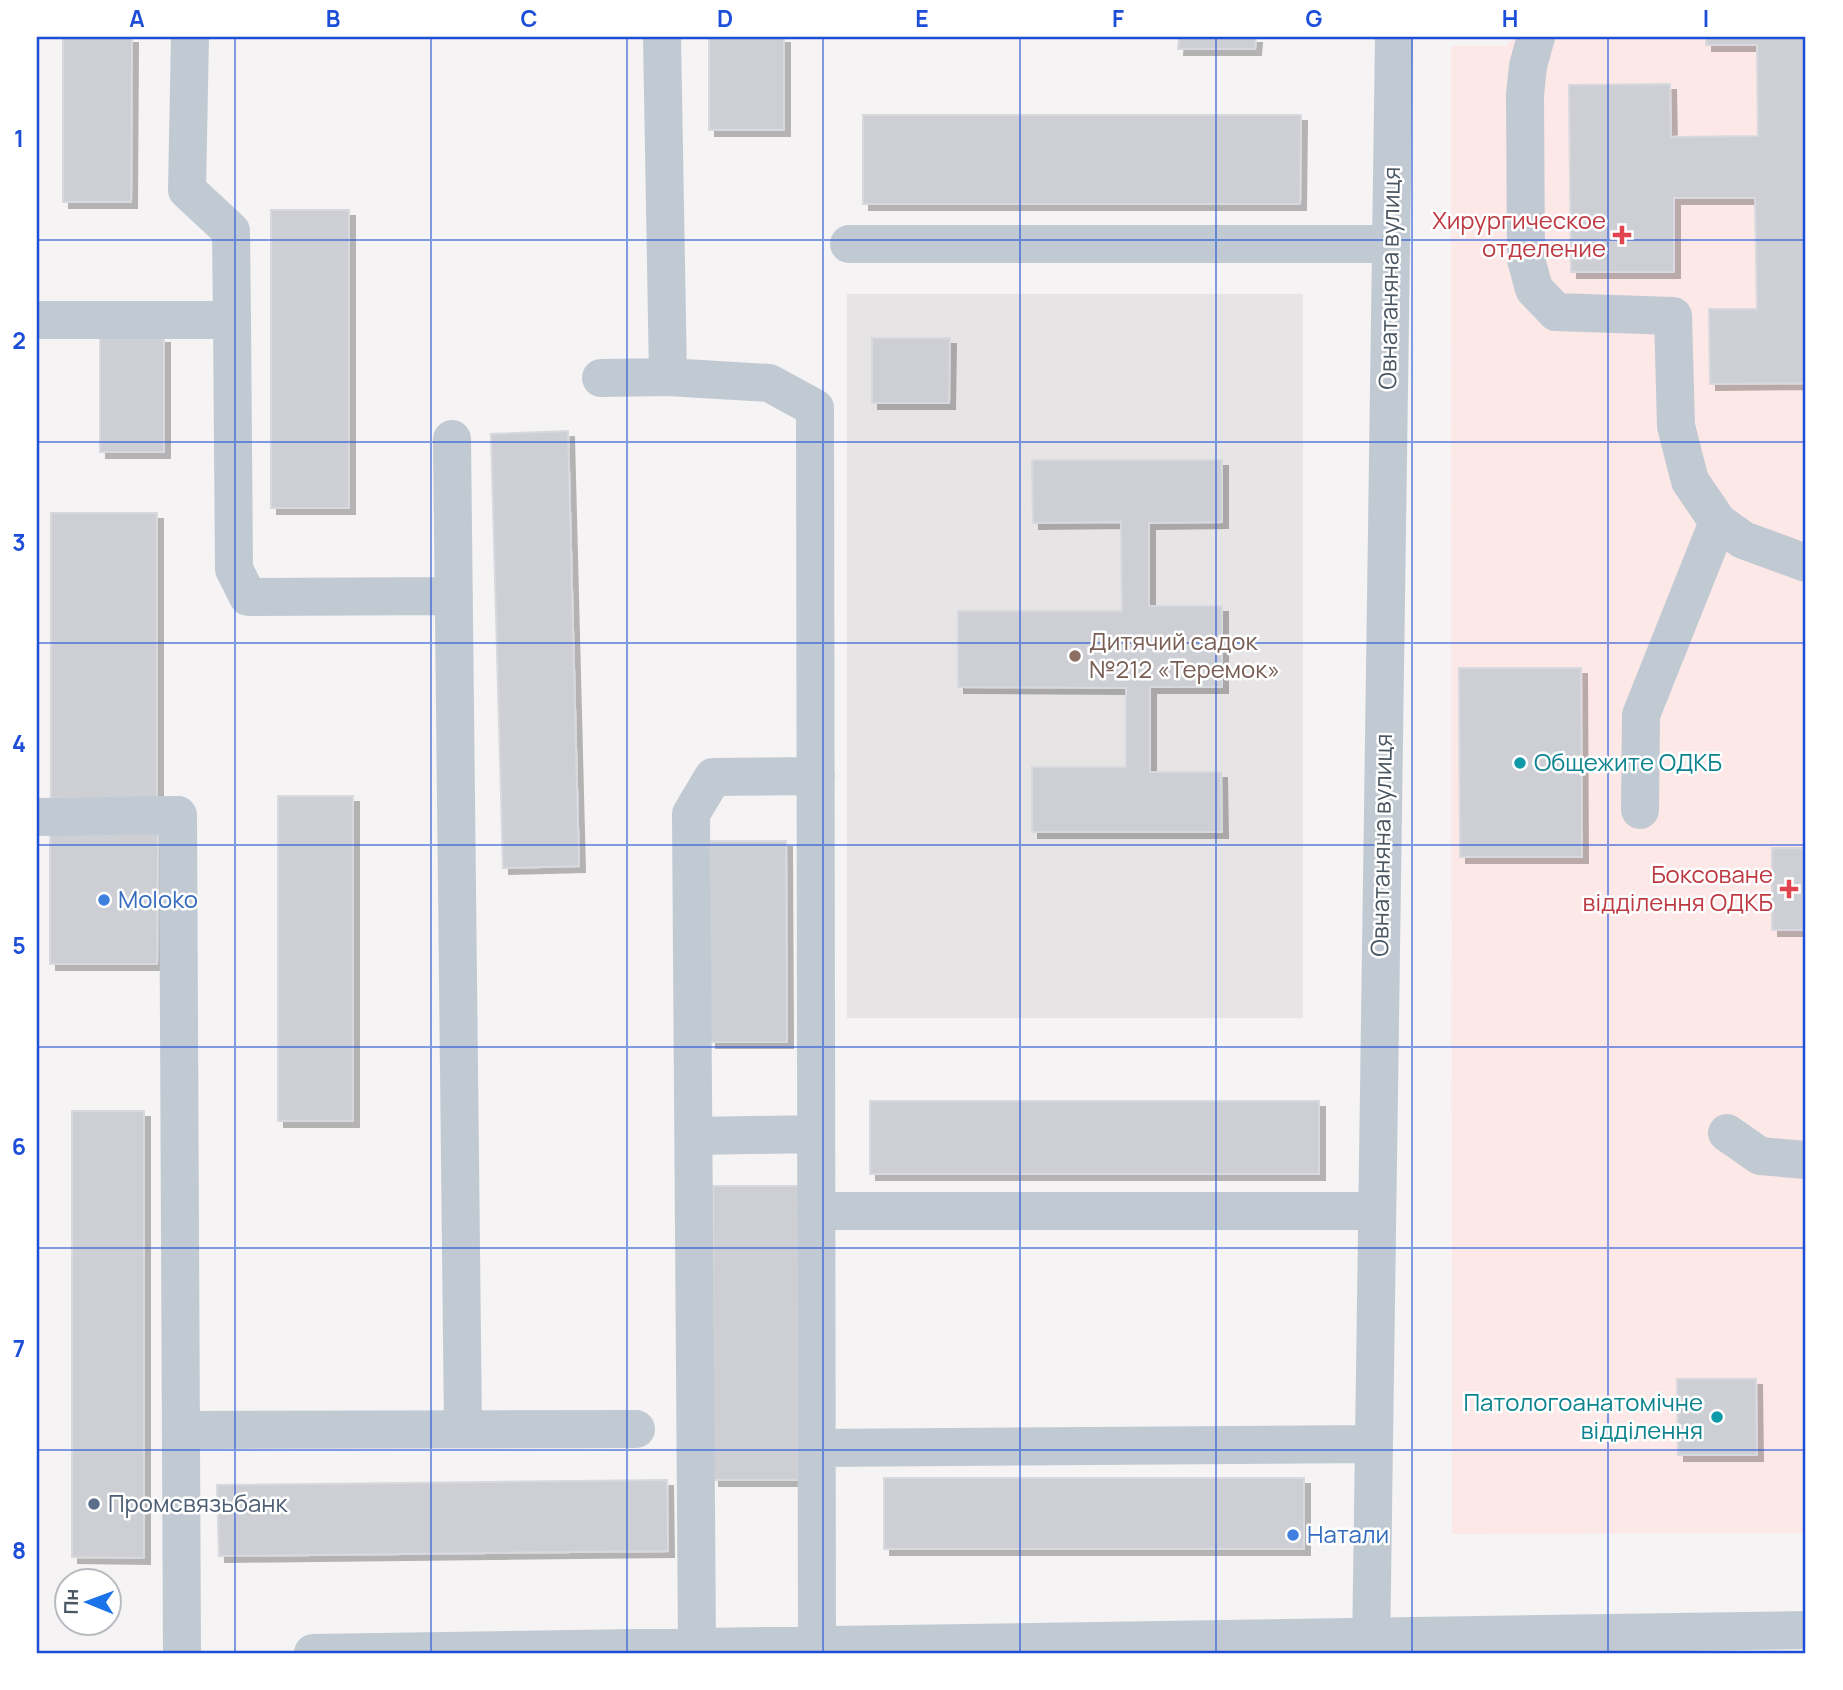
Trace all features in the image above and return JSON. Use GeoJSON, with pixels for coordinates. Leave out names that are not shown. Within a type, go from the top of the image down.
{"type":"FeatureCollection","features":[{"type":"Feature","properties":{"kind":"street"},"geometry":{"type":"LineString","coordinates":[[190,37],[187,190],[231,231],[234,569],[248,597],[454,596]]}},
{"type":"Feature","properties":{"kind":"street"},"geometry":{"type":"LineString","coordinates":[[662,37],[668,377]]}},
{"type":"Feature","properties":{"kind":"street","name":"Овнатаняна вулиця"},"geometry":{"type":"LineString","coordinates":[[1371,1645],[1394,37]]}},
{"type":"Feature","properties":{"kind":"street"},"geometry":{"type":"LineString","coordinates":[[1536,37],[1528,65],[1525,95],[1527,258],[1534,289],[1556,312],[1673,316],[1676,426],[1690,481],[1718,522],[1743,540],[1806,563]]}},
{"type":"Feature","properties":{"kind":"street"},"geometry":{"type":"LineString","coordinates":[[849,244],[1391,244]]}},
{"type":"Feature","properties":{"kind":"street"},"geometry":{"type":"LineString","coordinates":[[37,320],[232,320]]}},
{"type":"Feature","properties":{"kind":"street"},"geometry":{"type":"LineString","coordinates":[[601,378],[668,377],[769,383],[815,408],[817,1645]]}},
{"type":"Feature","properties":{"kind":"street"},"geometry":{"type":"LineString","coordinates":[[452,439],[463,1429]]}},
{"type":"Feature","properties":{"kind":"street"},"geometry":{"type":"LineString","coordinates":[[1640,810],[1641,715],[1718,522]]}},
{"type":"Feature","properties":{"kind":"street"},"geometry":{"type":"LineString","coordinates":[[697,1647],[691,814],[713,777],[816,776]]}},
{"type":"Feature","properties":{"kind":"street"},"geometry":{"type":"LineString","coordinates":[[37,817],[178,815],[182,1653]]}},
{"type":"Feature","properties":{"kind":"street"},"geometry":{"type":"LineString","coordinates":[[694,1136],[816,1133]]}},
{"type":"Feature","properties":{"kind":"street"},"geometry":{"type":"LineString","coordinates":[[1727,1133],[1760,1156],[1806,1160]]}},
{"type":"Feature","properties":{"kind":"street"},"geometry":{"type":"LineString","coordinates":[[816,1211],[1377,1211]]}},
{"type":"Feature","properties":{"kind":"street"},"geometry":{"type":"LineString","coordinates":[[181,1430],[636,1429]]}},
{"type":"Feature","properties":{"kind":"street"},"geometry":{"type":"LineString","coordinates":[[817,1448],[1373,1444]]}},
{"type":"Feature","properties":{"kind":"street"},"geometry":{"type":"LineString","coordinates":[[313,1653],[817,1645],[1371,1645],[1806,1630]]}},
{"type":"Feature","properties":{"kind":"shaded area"},"geometry":{"type":"Polygon","coordinates":[[[1513,37],[1806,37],[1806,1533],[1452,1534],[1451,46],[1507,46],[1513,37]]]}},
{"type":"Feature","properties":{"kind":"shaded area","name":"Дитячий садок №212 «Теремок»"},"geometry":{"type":"Polygon","coordinates":[[[847,294],[1303,294],[1303,1018],[847,1018],[847,294]]]}},
{"type":"Feature","properties":{"kind":"building"},"geometry":{"type":"Polygon","coordinates":[[[63,37],[132,37],[131,202],[63,202],[63,37]]]}},
{"type":"Feature","properties":{"kind":"building"},"geometry":{"type":"Polygon","coordinates":[[[709,37],[784,37],[784,130],[709,130],[709,37]]]}},
{"type":"Feature","properties":{"kind":"building"},"geometry":{"type":"Polygon","coordinates":[[[1179,37],[1256,37],[1255,49],[1178,49],[1179,37]]]}},
{"type":"Feature","properties":{"kind":"building","name":"Хирургическое отделение"},"geometry":{"type":"Polygon","coordinates":[[[1706,37],[1806,37],[1806,394],[1805,383],[1710,384],[1709,309],[1757,309],[1755,198],[1674,198],[1674,272],[1571,272],[1569,85],[1670,84],[1671,137],[1758,136],[1757,45],[1706,45],[1706,37]]]}},
{"type":"Feature","properties":{"kind":"building"},"geometry":{"type":"Polygon","coordinates":[[[863,115],[1301,115],[1300,204],[863,204],[863,115]]]}},
{"type":"Feature","properties":{"kind":"building"},"geometry":{"type":"Polygon","coordinates":[[[271,210],[349,210],[349,508],[271,508],[271,210]]]}},
{"type":"Feature","properties":{"kind":"building"},"geometry":{"type":"Polygon","coordinates":[[[100,337],[164,337],[164,452],[100,452],[100,337]]]}},
{"type":"Feature","properties":{"kind":"building"},"geometry":{"type":"Polygon","coordinates":[[[872,338],[950,338],[949,403],[872,403],[872,338]]]}},
{"type":"Feature","properties":{"kind":"building"},"geometry":{"type":"Polygon","coordinates":[[[568,431],[579,866],[503,868],[491,434],[568,431]]]}},
{"type":"Feature","properties":{"kind":"building"},"geometry":{"type":"Polygon","coordinates":[[[1032,460],[1222,460],[1222,522],[1149,523],[1149,606],[1222,606],[1222,687],[1150,687],[1150,772],[1221,772],[1222,832],[1032,832],[1032,767],[1126,767],[1126,688],[958,687],[958,611],[1122,611],[1121,522],[1033,523],[1032,460]]]}},
{"type":"Feature","properties":{"kind":"building"},"geometry":{"type":"Polygon","coordinates":[[[51,513],[157,513],[157,798],[51,798],[51,513]]]}},
{"type":"Feature","properties":{"kind":"building","name":"Общежите ОДКБ"},"geometry":{"type":"Polygon","coordinates":[[[1459,668],[1581,668],[1582,857],[1460,857],[1459,668]]]}},
{"type":"Feature","properties":{"kind":"building"},"geometry":{"type":"Polygon","coordinates":[[[278,796],[353,796],[353,1121],[278,1121],[278,796]]]}},
{"type":"Feature","properties":{"kind":"building","name":"Moloko"},"geometry":{"type":"Polygon","coordinates":[[[50,826],[158,826],[157,964],[50,964],[50,826]]]}},
{"type":"Feature","properties":{"kind":"building"},"geometry":{"type":"Polygon","coordinates":[[[710,841],[786,841],[787,1042],[710,1042],[710,841]]]}},
{"type":"Feature","properties":{"kind":"building","name":"Боксоване відділення ОДКБ"},"geometry":{"type":"Polygon","coordinates":[[[1772,848],[1806,848],[1806,930],[1772,930],[1772,848]]]}},
{"type":"Feature","properties":{"kind":"building"},"geometry":{"type":"Polygon","coordinates":[[[870,1101],[1319,1101],[1319,1174],[870,1174],[870,1101]]]}},
{"type":"Feature","properties":{"kind":"building"},"geometry":{"type":"Polygon","coordinates":[[[72,1111],[144,1111],[144,1558],[72,1557],[72,1111]]]}},
{"type":"Feature","properties":{"kind":"building"},"geometry":{"type":"Polygon","coordinates":[[[713,1186],[798,1186],[798,1480],[713,1480],[713,1186]]]}},
{"type":"Feature","properties":{"kind":"building","name":"Патологоанатомічне відділення"},"geometry":{"type":"Polygon","coordinates":[[[1677,1379],[1756,1379],[1757,1455],[1678,1455],[1677,1379]]]}},
{"type":"Feature","properties":{"kind":"building"},"geometry":{"type":"Polygon","coordinates":[[[884,1478],[1304,1478],[1304,1549],[884,1549],[884,1478]]]}},
{"type":"Feature","properties":{"kind":"building"},"geometry":{"type":"Polygon","coordinates":[[[667,1480],[668,1551],[219,1556],[217,1485],[667,1480]]]}},
{"type":"Feature","properties":{"kind":"place","name":"Хирургическое отделение"},"geometry":{"type":"Point","coordinates":[1622,235]}},
{"type":"Feature","properties":{"kind":"place","name":"Дитячий садок №212 «Теремок»"},"geometry":{"type":"Point","coordinates":[1075,656]}},
{"type":"Feature","properties":{"kind":"place","name":"Общежите ОДКБ"},"geometry":{"type":"Point","coordinates":[1520,763]}},
{"type":"Feature","properties":{"kind":"place","name":"Боксоване відділення ОДКБ"},"geometry":{"type":"Point","coordinates":[1789,889]}},
{"type":"Feature","properties":{"kind":"place","name":"Moloko"},"geometry":{"type":"Point","coordinates":[104,900]}},
{"type":"Feature","properties":{"kind":"place","name":"Патологоанатомічне відділення"},"geometry":{"type":"Point","coordinates":[1717,1417]}},
{"type":"Feature","properties":{"kind":"place","name":"Промсвязьбанк"},"geometry":{"type":"Point","coordinates":[94,1504]}},
{"type":"Feature","properties":{"kind":"place","name":"Натали"},"geometry":{"type":"Point","coordinates":[1293,1535]}}]}
